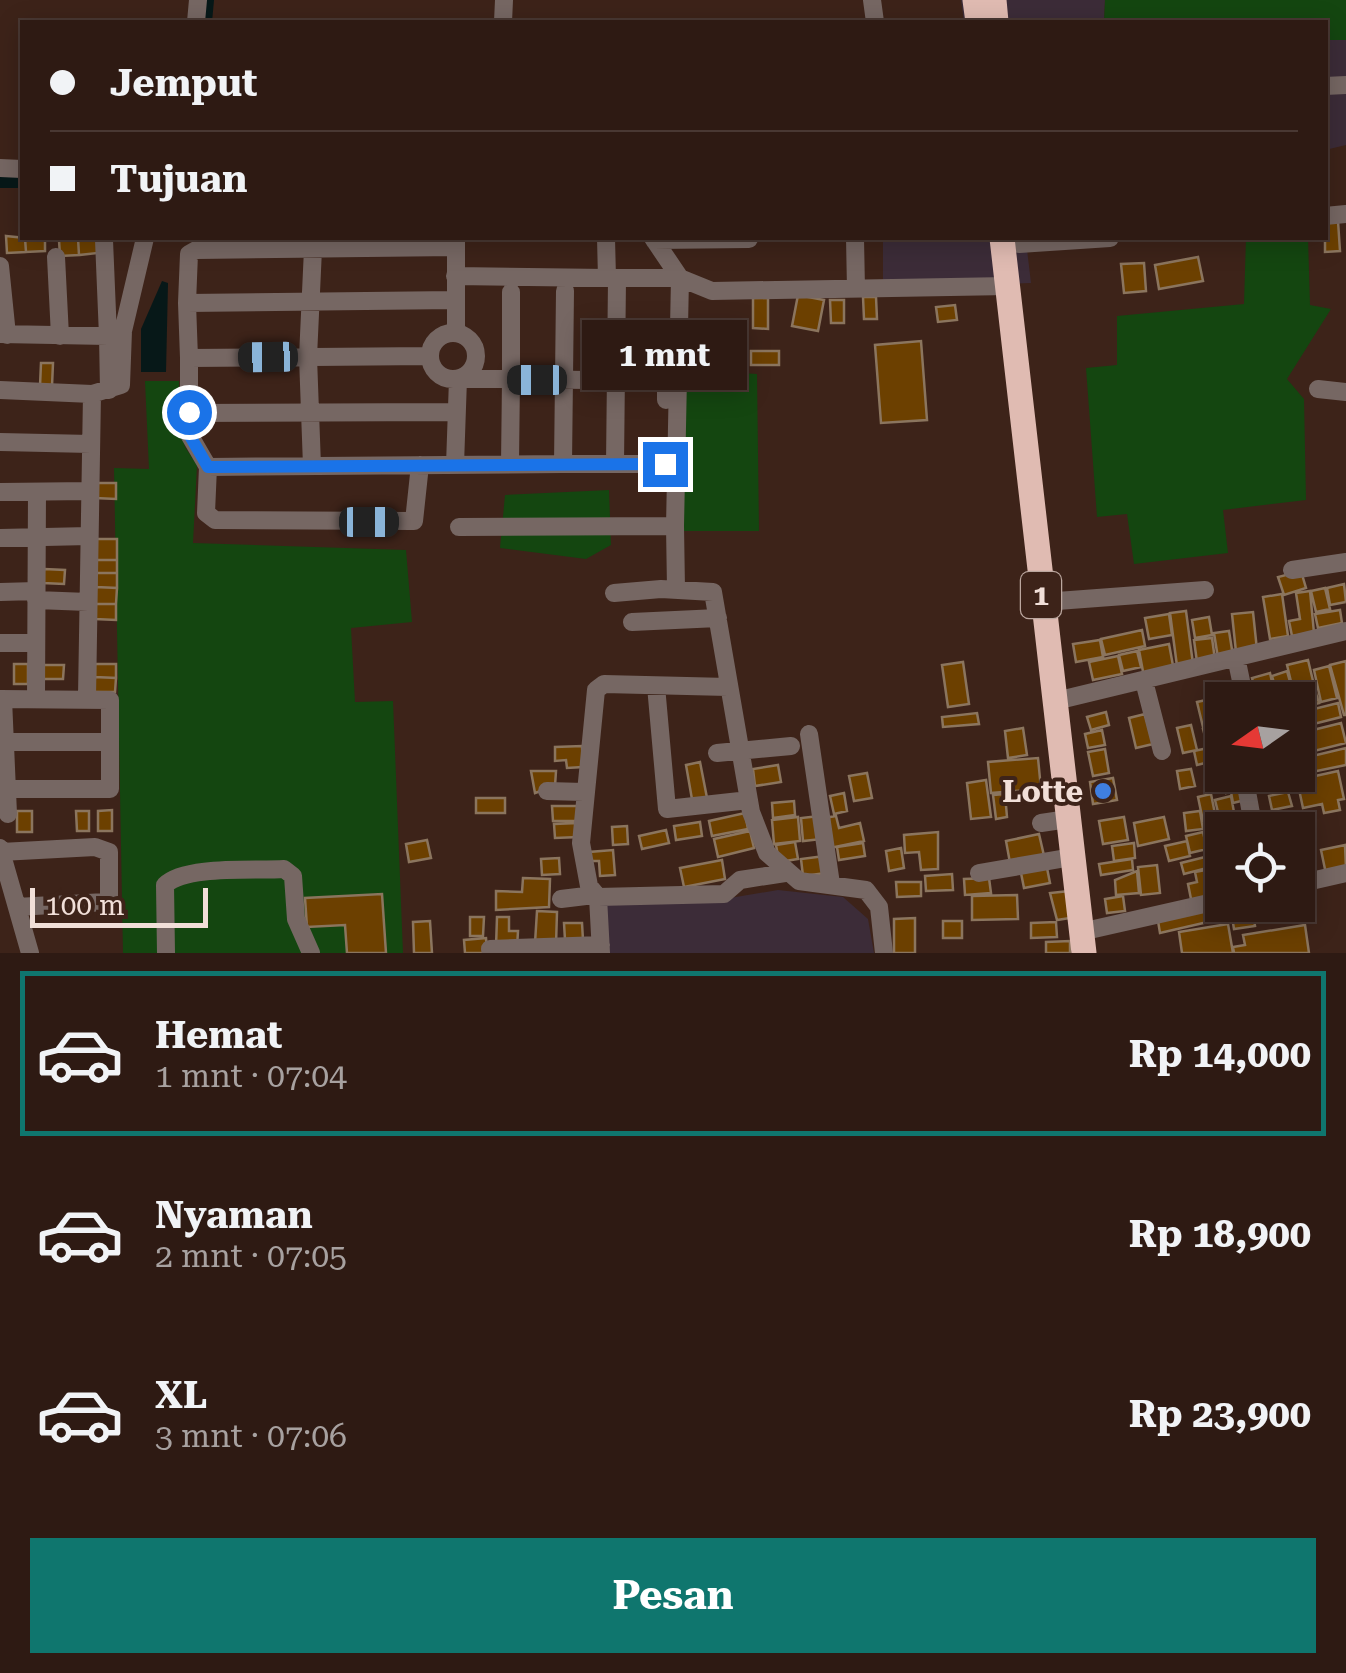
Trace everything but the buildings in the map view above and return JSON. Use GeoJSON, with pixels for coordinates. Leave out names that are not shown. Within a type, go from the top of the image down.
{"type":"FeatureCollection","features":[{"type":"Feature","properties":{"kind":"highway","name":"1"},"geometry":{"type":"LineString","coordinates":[[1013,240],[1008,286],[1084,953]]}},
{"type":"Feature","properties":{"kind":"highway","name":"1"},"geometry":{"type":"LineString","coordinates":[[1013,240],[1096,941]]}},
{"type":"Feature","properties":{"kind":"street"},"geometry":{"type":"LineString","coordinates":[[0,390],[100,392],[124,380],[104,240]]}},
{"type":"Feature","properties":{"kind":"street"},"geometry":{"type":"LineString","coordinates":[[115,336],[144,240]]}},
{"type":"Feature","properties":{"kind":"street"},"geometry":{"type":"LineString","coordinates":[[606,240],[612,278],[615,464]]}},
{"type":"Feature","properties":{"kind":"street"},"geometry":{"type":"LineString","coordinates":[[655,240],[680,278],[676,589]]}},
{"type":"Feature","properties":{"kind":"street"},"geometry":{"type":"LineString","coordinates":[[855,240],[856,289]]}},
{"type":"Feature","properties":{"kind":"street"},"geometry":{"type":"LineString","coordinates":[[420,465],[416,514],[408,522],[215,520],[206,514],[208,467],[190,436],[189,254],[271,242],[313,248],[456,242],[456,333]]}},
{"type":"Feature","properties":{"kind":"street"},"geometry":{"type":"LineString","coordinates":[[312,466],[308,357],[309,303],[314,295],[313,248]]}},
{"type":"Feature","properties":{"kind":"street"},"geometry":{"type":"LineString","coordinates":[[56,256],[60,336]]}},
{"type":"Feature","properties":{"kind":"street"},"geometry":{"type":"LineString","coordinates":[[0,266],[4,334],[115,336]]}},
{"type":"Feature","properties":{"kind":"street"},"geometry":{"type":"LineString","coordinates":[[455,276],[680,278],[712,291],[735,292],[1008,286]]}},
{"type":"Feature","properties":{"kind":"street"},"geometry":{"type":"LineString","coordinates":[[563,464],[564,291]]}},
{"type":"Feature","properties":{"kind":"street"},"geometry":{"type":"LineString","coordinates":[[510,464],[511,292]]}},
{"type":"Feature","properties":{"kind":"street"},"geometry":{"type":"LineString","coordinates":[[187,302],[455,300]]}},
{"type":"Feature","properties":{"kind":"street"},"geometry":{"type":"LineString","coordinates":[[208,467],[665,464],[666,381],[458,379],[440,376],[430,356],[435,341],[456,333],[469,340],[476,353],[473,367],[458,379],[455,465]]}},
{"type":"Feature","properties":{"kind":"street"},"geometry":{"type":"LineString","coordinates":[[189,358],[430,356]]}},
{"type":"Feature","properties":{"kind":"street"},"geometry":{"type":"LineString","coordinates":[[1318,389],[1346,392]]}},
{"type":"Feature","properties":{"kind":"street"},"geometry":{"type":"LineString","coordinates":[[87,698],[91,444],[100,392]]}},
{"type":"Feature","properties":{"kind":"street"},"geometry":{"type":"LineString","coordinates":[[189,412],[454,412]]}},
{"type":"Feature","properties":{"kind":"street"},"geometry":{"type":"LineString","coordinates":[[0,442],[91,444]]}},
{"type":"Feature","properties":{"kind":"street"},"geometry":{"type":"LineString","coordinates":[[0,492],[90,492]]}},
{"type":"Feature","properties":{"kind":"street"},"geometry":{"type":"LineString","coordinates":[[36,492],[36,698]]}},
{"type":"Feature","properties":{"kind":"street"},"geometry":{"type":"LineString","coordinates":[[459,527],[675,526]]}},
{"type":"Feature","properties":{"kind":"street"},"geometry":{"type":"LineString","coordinates":[[0,538],[90,536]]}},
{"type":"Feature","properties":{"kind":"street"},"geometry":{"type":"LineString","coordinates":[[1292,570],[1346,562]]}},
{"type":"Feature","properties":{"kind":"street"},"geometry":{"type":"LineString","coordinates":[[614,593],[676,589],[713,592],[749,800],[767,853],[799,881],[866,890],[874,897],[881,919],[884,953]]}},
{"type":"Feature","properties":{"kind":"street"},"geometry":{"type":"LineString","coordinates":[[1057,600],[1205,590]]}},
{"type":"Feature","properties":{"kind":"street"},"geometry":{"type":"LineString","coordinates":[[0,592],[88,602]]}},
{"type":"Feature","properties":{"kind":"street"},"geometry":{"type":"LineString","coordinates":[[632,622],[718,618]]}},
{"type":"Feature","properties":{"kind":"street"},"geometry":{"type":"LineString","coordinates":[[1068,698],[1346,632]]}},
{"type":"Feature","properties":{"kind":"street"},"geometry":{"type":"LineString","coordinates":[[0,643],[36,643]]}},
{"type":"Feature","properties":{"kind":"street"},"geometry":{"type":"LineString","coordinates":[[1236,657],[1241,682]]}},
{"type":"Feature","properties":{"kind":"street"},"geometry":{"type":"LineString","coordinates":[[1144,680],[1162,751]]}},
{"type":"Feature","properties":{"kind":"street"},"geometry":{"type":"LineString","coordinates":[[490,949],[601,949],[596,896],[581,843],[598,686],[728,687]]}},
{"type":"Feature","properties":{"kind":"street"},"geometry":{"type":"LineString","coordinates":[[656,686],[665,806],[689,808],[749,800]]}},
{"type":"Feature","properties":{"kind":"street"},"geometry":{"type":"LineString","coordinates":[[6,790],[110,789],[109,698],[2,700],[3,742],[6,790],[8,814]]}},
{"type":"Feature","properties":{"kind":"street"},"geometry":{"type":"LineString","coordinates":[[809,734],[831,884]]}},
{"type":"Feature","properties":{"kind":"street"},"geometry":{"type":"LineString","coordinates":[[3,742],[110,742]]}},
{"type":"Feature","properties":{"kind":"street"},"geometry":{"type":"LineString","coordinates":[[717,753],[790,746]]}},
{"type":"Feature","properties":{"kind":"street"},"geometry":{"type":"LineString","coordinates":[[547,791],[584,792]]}},
{"type":"Feature","properties":{"kind":"street"},"geometry":{"type":"LineString","coordinates":[[1041,823],[1068,818]]}},
{"type":"Feature","properties":{"kind":"street"},"geometry":{"type":"LineString","coordinates":[[17,907],[108,900],[110,852],[95,847],[0,850],[30,953]]}},
{"type":"Feature","properties":{"kind":"street"},"geometry":{"type":"LineString","coordinates":[[979,873],[1072,856]]}},
{"type":"Feature","properties":{"kind":"street"},"geometry":{"type":"LineString","coordinates":[[166,953],[166,885],[170,880],[185,874],[284,869],[294,876],[296,919],[311,953]]}},
{"type":"Feature","properties":{"kind":"street"},"geometry":{"type":"LineString","coordinates":[[561,899],[724,894],[740,880],[786,873]]}},
{"type":"Feature","properties":{"kind":"street"},"geometry":{"type":"LineString","coordinates":[[1315,880],[1346,873]]}},
{"type":"Feature","properties":{"kind":"street"},"geometry":{"type":"LineString","coordinates":[[1096,941],[1205,906]]}},
{"type":"Feature","properties":{"kind":"shaded area"},"geometry":{"type":"Polygon","coordinates":[[[961,0],[1105,0],[1104,20],[964,20],[961,0]]]}},
{"type":"Feature","properties":{"kind":"shaded area"},"geometry":{"type":"Polygon","coordinates":[[[1328,40],[1346,40],[1346,145],[1328,149],[1328,40]]]}},
{"type":"Feature","properties":{"kind":"shaded area"},"geometry":{"type":"Polygon","coordinates":[[[883,240],[1035,240],[1026,241],[1031,283],[883,287],[883,240]]]}},
{"type":"Feature","properties":{"kind":"shaded area"},"geometry":{"type":"Polygon","coordinates":[[[162,281],[168,283],[166,372],[141,372],[141,329],[162,281]]]}},
{"type":"Feature","properties":{"kind":"shaded area"},"geometry":{"type":"Polygon","coordinates":[[[778,890],[843,897],[868,919],[874,953],[595,953],[592,903],[724,899],[778,890]]]}},
{"type":"Feature","properties":{"kind":"green space"},"geometry":{"type":"Polygon","coordinates":[[[1105,0],[1346,0],[1346,40],[1328,40],[1328,20],[1104,20],[1105,0]]]}},
{"type":"Feature","properties":{"kind":"green space"},"geometry":{"type":"Polygon","coordinates":[[[1246,240],[1308,240],[1310,305],[1331,309],[1287,379],[1304,399],[1306,500],[1223,510],[1228,553],[1134,564],[1127,514],[1097,517],[1086,368],[1117,365],[1117,316],[1244,304],[1246,240]]]}},
{"type":"Feature","properties":{"kind":"green space"},"geometry":{"type":"Polygon","coordinates":[[[677,369],[757,374],[759,531],[682,531],[677,369]]]}},
{"type":"Feature","properties":{"kind":"green space"},"geometry":{"type":"Polygon","coordinates":[[[145,381],[179,381],[179,423],[185,447],[197,465],[193,543],[406,550],[412,622],[351,628],[355,702],[393,701],[403,953],[123,953],[114,468],[149,469],[145,381]]]}},
{"type":"Feature","properties":{"kind":"green space"},"geometry":{"type":"Polygon","coordinates":[[[609,490],[611,545],[586,559],[500,548],[505,495],[609,490]]]}},
{"type":"Feature","properties":{"kind":"waterway"},"geometry":{"type":"LineString","coordinates":[[206,20],[208,0]]}},
{"type":"Feature","properties":{"kind":"waterway"},"geometry":{"type":"LineString","coordinates":[[0,182],[20,182]]}},
{"type":"Feature","properties":{"kind":"place","name":"Lotte"},"geometry":{"type":"Point","coordinates":[1103,791]}},
{"type":"Feature","properties":{"kind":"route"},"geometry":{"type":"LineString","coordinates":[[189,412],[190,436],[208,467],[665,464]]}}]}
